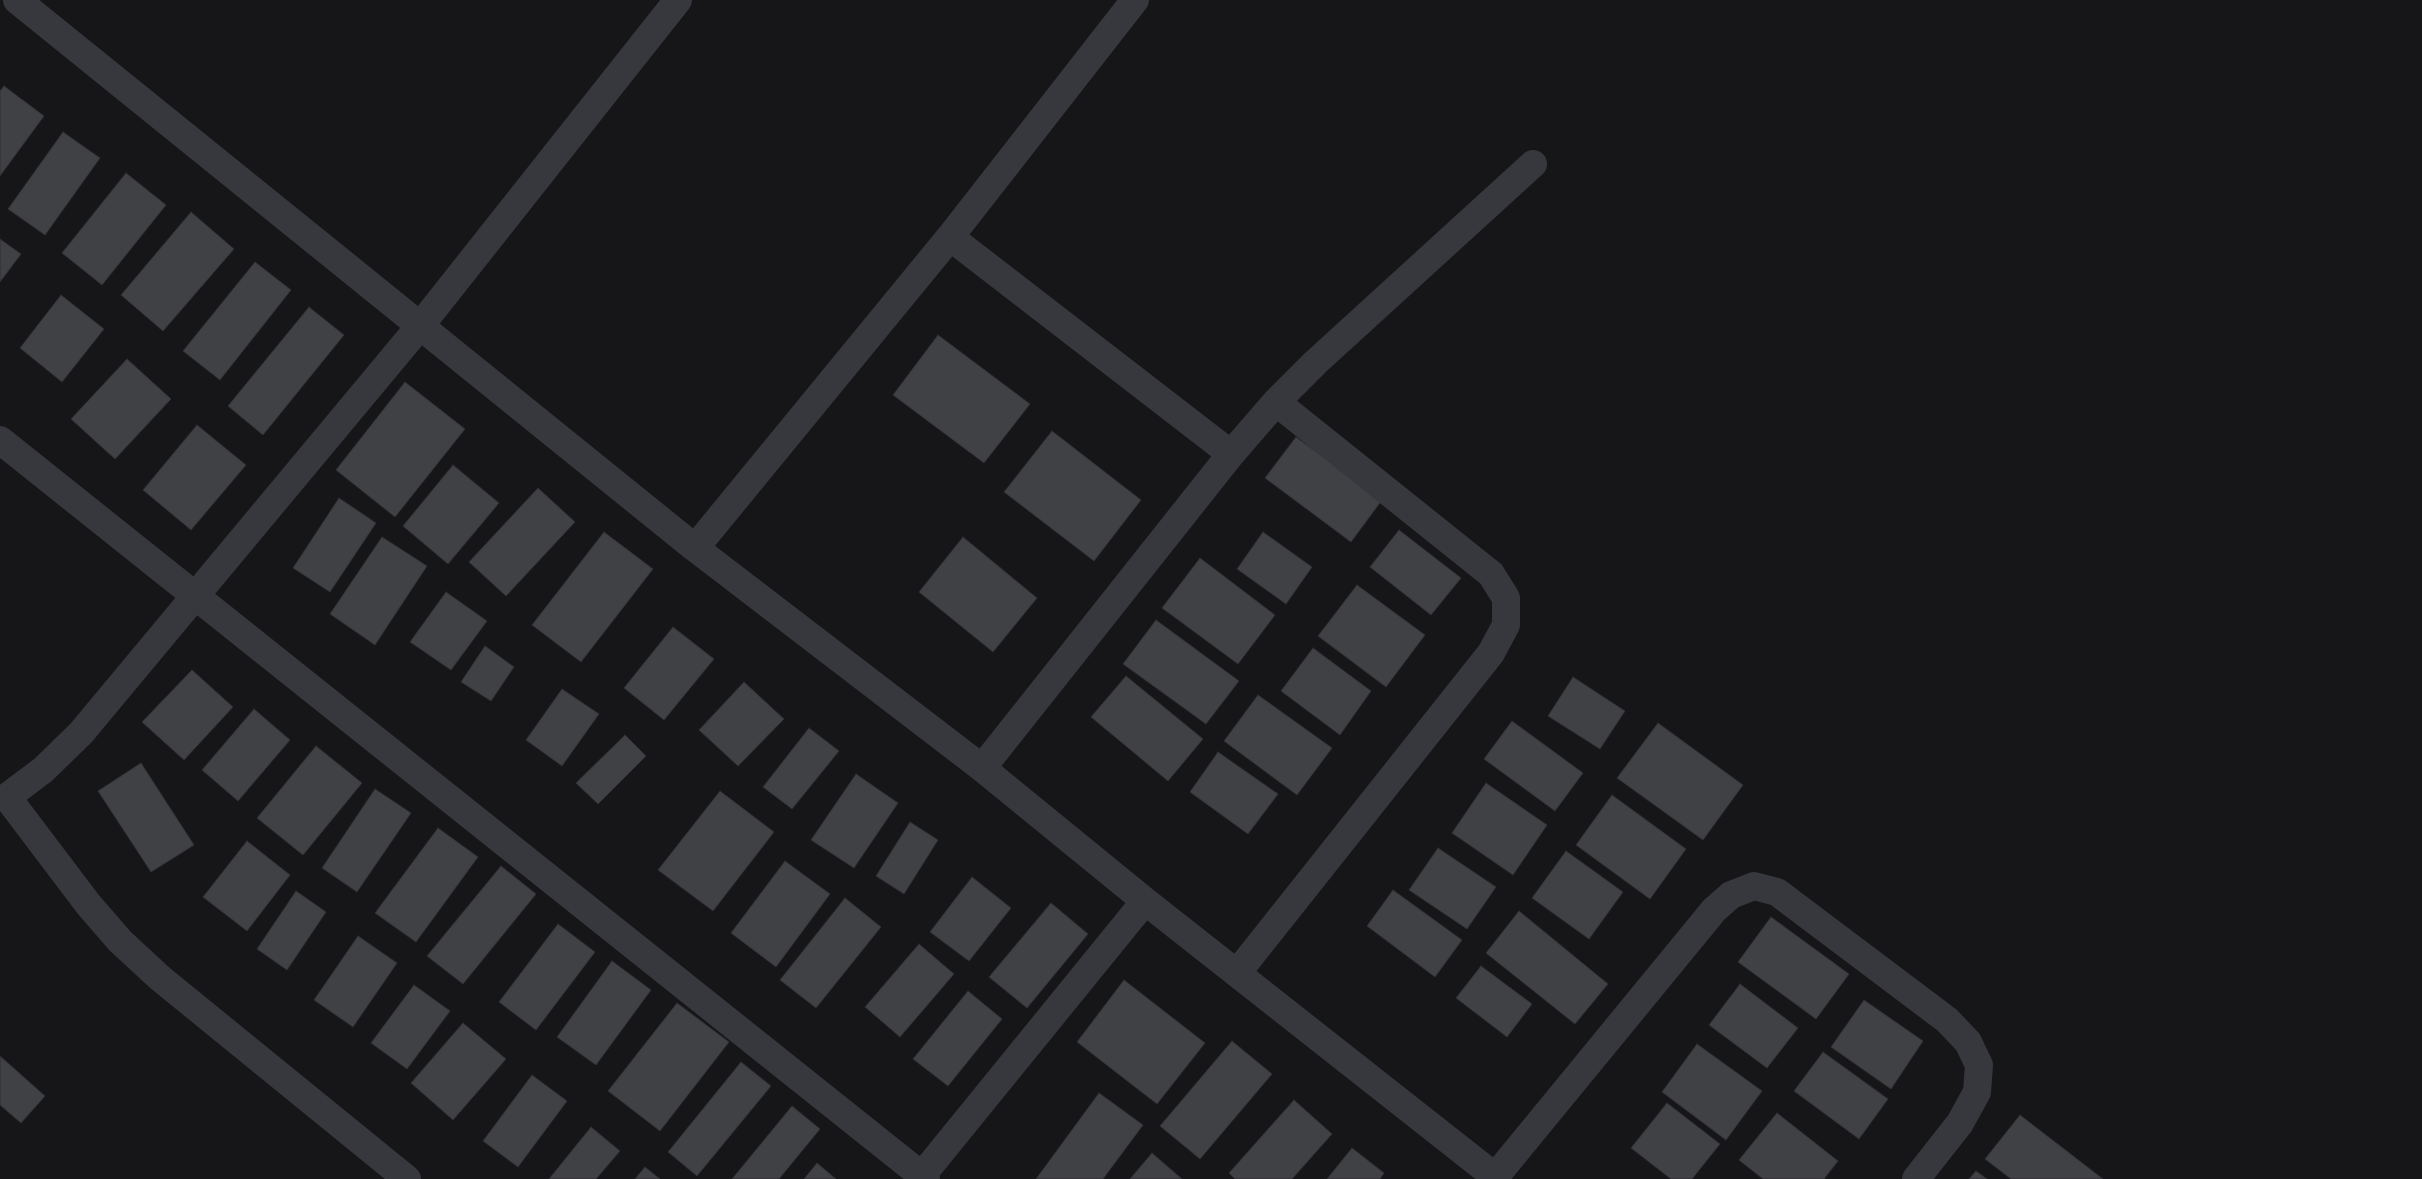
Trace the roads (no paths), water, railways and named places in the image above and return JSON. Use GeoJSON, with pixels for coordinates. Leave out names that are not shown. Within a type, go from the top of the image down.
{"type":"FeatureCollection","features":[{"type":"Feature","properties":{"kind":"street"},"geometry":{"type":"LineString","coordinates":[[407,1179],[160,978],[120,941],[3,799],[43,770],[81,733],[420,326],[678,0]]}},
{"type":"Feature","properties":{"kind":"street"},"geometry":{"type":"LineString","coordinates":[[695,548],[950,237],[1136,0]]}},
{"type":"Feature","properties":{"kind":"street"},"geometry":{"type":"LineString","coordinates":[[19,1],[695,548],[982,768],[1145,901],[1496,1178],[1714,910],[1731,895],[1754,886],[1777,892],[1947,1020],[1968,1042],[1979,1065],[1977,1092],[1960,1123],[1916,1179]]}},
{"type":"Feature","properties":{"kind":"street"},"geometry":{"type":"LineString","coordinates":[[982,768],[1231,454],[1276,402],[1316,362],[1533,164]]}},
{"type":"Feature","properties":{"kind":"street"},"geometry":{"type":"LineString","coordinates":[[950,237],[1231,454]]}},
{"type":"Feature","properties":{"kind":"street"},"geometry":{"type":"LineString","coordinates":[[1237,972],[1492,653],[1506,625],[1506,598],[1491,574],[1276,402]]}},
{"type":"Feature","properties":{"kind":"street"},"geometry":{"type":"LineString","coordinates":[[0,440],[194,598],[922,1178],[1145,901]]}}]}
